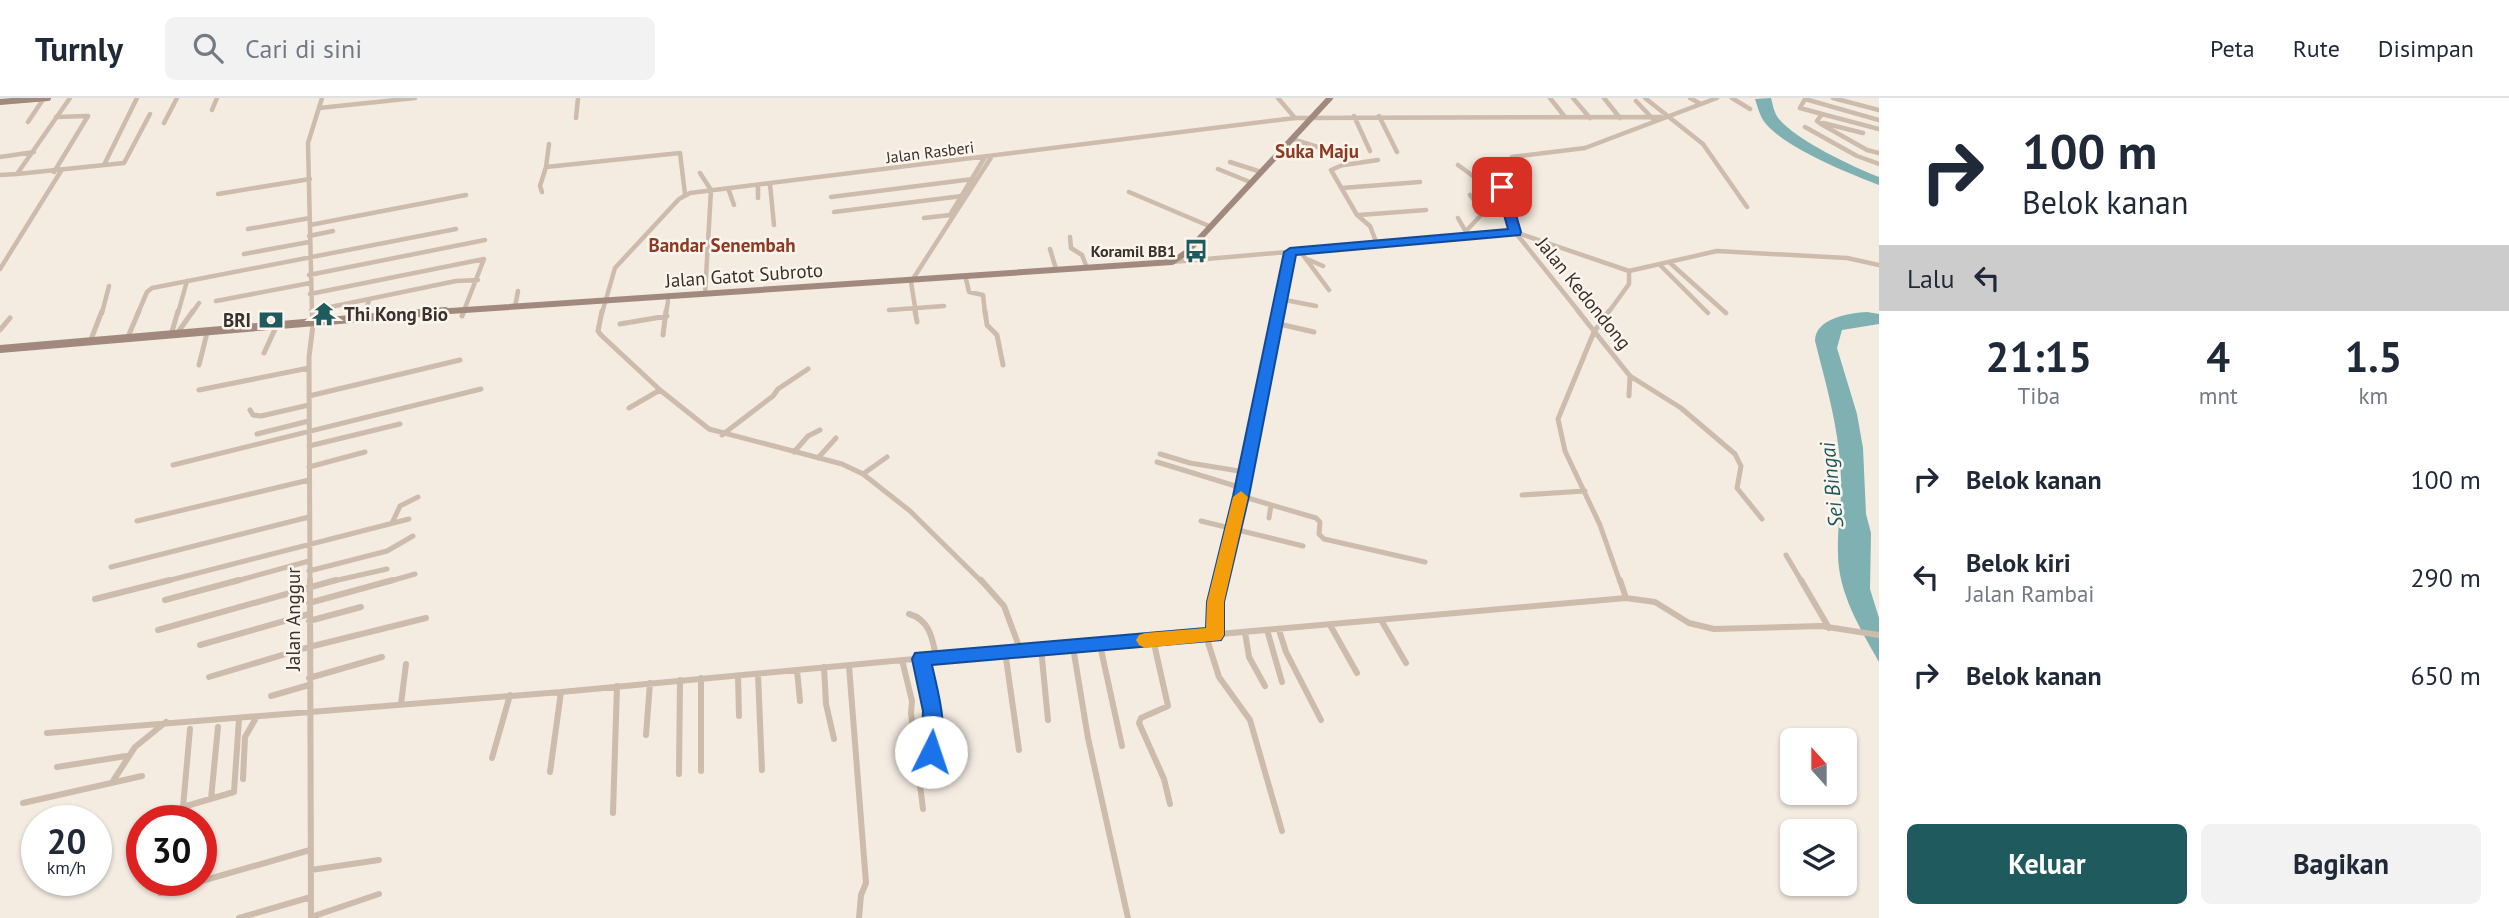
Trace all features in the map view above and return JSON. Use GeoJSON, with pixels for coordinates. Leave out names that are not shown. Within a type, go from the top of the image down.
{"type":"FeatureCollection","features":[{"type":"Feature","properties":{"kind":"main road"},"geometry":{"type":"LineString","coordinates":[[0,102],[46,98]]}},
{"type":"Feature","properties":{"kind":"main road"},"geometry":{"type":"LineString","coordinates":[[1172,262],[1187,252],[1331,98]]}},
{"type":"Feature","properties":{"kind":"main road","name":"Jalan Gatot Subroto"},"geometry":{"type":"LineString","coordinates":[[463,313],[515,307],[605,304],[705,294],[1172,262]]}},
{"type":"Feature","properties":{"kind":"main road"},"geometry":{"type":"LineString","coordinates":[[0,349],[363,318],[668,301],[1086,268]]}},
{"type":"Feature","properties":{"kind":"main road"},"geometry":{"type":"LineString","coordinates":[[311,323],[405,316]]}},
{"type":"Feature","properties":{"kind":"street"},"geometry":{"type":"LineString","coordinates":[[28,122],[46,98]]}},
{"type":"Feature","properties":{"kind":"street"},"geometry":{"type":"LineString","coordinates":[[17,174],[70,98]]}},
{"type":"Feature","properties":{"kind":"street"},"geometry":{"type":"LineString","coordinates":[[104,165],[136,98]]}},
{"type":"Feature","properties":{"kind":"street"},"geometry":{"type":"LineString","coordinates":[[164,123],[177,98]]}},
{"type":"Feature","properties":{"kind":"street"},"geometry":{"type":"LineString","coordinates":[[212,110],[217,98]]}},
{"type":"Feature","properties":{"kind":"street"},"geometry":{"type":"LineString","coordinates":[[311,323],[308,144],[322,98]]}},
{"type":"Feature","properties":{"kind":"street"},"geometry":{"type":"LineString","coordinates":[[319,108],[415,98]]}},
{"type":"Feature","properties":{"kind":"street"},"geometry":{"type":"LineString","coordinates":[[576,118],[578,98]]}},
{"type":"Feature","properties":{"kind":"street"},"geometry":{"type":"LineString","coordinates":[[1278,98],[1295,118]]}},
{"type":"Feature","properties":{"kind":"street"},"geometry":{"type":"LineString","coordinates":[[1550,98],[1565,117]]}},
{"type":"Feature","properties":{"kind":"street"},"geometry":{"type":"LineString","coordinates":[[1573,98],[1590,118]]}},
{"type":"Feature","properties":{"kind":"street"},"geometry":{"type":"LineString","coordinates":[[1604,98],[1620,118]]}},
{"type":"Feature","properties":{"kind":"street"},"geometry":{"type":"LineString","coordinates":[[1645,98],[1703,144],[1747,206]]}},
{"type":"Feature","properties":{"kind":"street"},"geometry":{"type":"LineString","coordinates":[[1690,98],[1702,101]]}},
{"type":"Feature","properties":{"kind":"street"},"geometry":{"type":"LineString","coordinates":[[1458,165],[1477,179],[1502,186],[1507,163],[1512,157],[1527,153],[1578,150],[1714,98]]}},
{"type":"Feature","properties":{"kind":"street"},"geometry":{"type":"LineString","coordinates":[[1732,98],[1750,109]]}},
{"type":"Feature","properties":{"kind":"street"},"geometry":{"type":"LineString","coordinates":[[1822,104],[1825,98]]}},
{"type":"Feature","properties":{"kind":"street"},"geometry":{"type":"LineString","coordinates":[[1833,98],[1879,110]]}},
{"type":"Feature","properties":{"kind":"street"},"geometry":{"type":"LineString","coordinates":[[1796,115],[1805,99],[1879,120]]}},
{"type":"Feature","properties":{"kind":"street"},"geometry":{"type":"LineString","coordinates":[[1636,101],[1651,118]]}},
{"type":"Feature","properties":{"kind":"street"},"geometry":{"type":"LineString","coordinates":[[1800,108],[1879,129]]}},
{"type":"Feature","properties":{"kind":"street"},"geometry":{"type":"LineString","coordinates":[[0,175],[54,172],[124,163],[150,114]]}},
{"type":"Feature","properties":{"kind":"street"},"geometry":{"type":"LineString","coordinates":[[1817,121],[1822,114]]}},
{"type":"Feature","properties":{"kind":"street"},"geometry":{"type":"LineString","coordinates":[[54,172],[88,116],[56,117]]}},
{"type":"Feature","properties":{"kind":"street"},"geometry":{"type":"LineString","coordinates":[[1354,116],[1370,151]]}},
{"type":"Feature","properties":{"kind":"street"},"geometry":{"type":"LineString","coordinates":[[1379,116],[1397,152]]}},
{"type":"Feature","properties":{"kind":"street","name":"Jalan Rasberi"},"geometry":{"type":"LineString","coordinates":[[685,194],[1295,118],[1661,117]]}},
{"type":"Feature","properties":{"kind":"street"},"geometry":{"type":"LineString","coordinates":[[1817,121],[1863,133]]}},
{"type":"Feature","properties":{"kind":"street"},"geometry":{"type":"LineString","coordinates":[[1817,121],[1879,153]]}},
{"type":"Feature","properties":{"kind":"street"},"geometry":{"type":"LineString","coordinates":[[1859,145],[1865,125]]}},
{"type":"Feature","properties":{"kind":"street"},"geometry":{"type":"LineString","coordinates":[[1805,127],[1857,156],[1879,163]]}},
{"type":"Feature","properties":{"kind":"street"},"geometry":{"type":"LineString","coordinates":[[1292,139],[1337,152],[1344,165]]}},
{"type":"Feature","properties":{"kind":"street"},"geometry":{"type":"LineString","coordinates":[[542,192],[540,186],[550,145]]}},
{"type":"Feature","properties":{"kind":"street"},"geometry":{"type":"LineString","coordinates":[[0,157],[34,152]]}},
{"type":"Feature","properties":{"kind":"street"},"geometry":{"type":"LineString","coordinates":[[546,167],[680,153],[685,194],[621,260],[612,275],[598,331],[660,390],[702,425],[722,435],[842,464],[863,474],[912,513],[995,594],[1010,620],[1020,649]]}},
{"type":"Feature","properties":{"kind":"street"},"geometry":{"type":"LineString","coordinates":[[917,322],[912,280],[992,156]]}},
{"type":"Feature","properties":{"kind":"street"},"geometry":{"type":"LineString","coordinates":[[924,218],[950,215],[985,157]]}},
{"type":"Feature","properties":{"kind":"street"},"geometry":{"type":"LineString","coordinates":[[1377,244],[1368,220],[1357,215],[1331,169],[1378,160]]}},
{"type":"Feature","properties":{"kind":"street"},"geometry":{"type":"LineString","coordinates":[[1230,162],[1261,172]]}},
{"type":"Feature","properties":{"kind":"street"},"geometry":{"type":"LineString","coordinates":[[1218,169],[1250,182]]}},
{"type":"Feature","properties":{"kind":"street"},"geometry":{"type":"LineString","coordinates":[[0,269],[61,171]]}},
{"type":"Feature","properties":{"kind":"street"},"geometry":{"type":"LineString","coordinates":[[699,173],[711,190],[705,294]]}},
{"type":"Feature","properties":{"kind":"street"},"geometry":{"type":"LineString","coordinates":[[218,194],[310,179]]}},
{"type":"Feature","properties":{"kind":"street"},"geometry":{"type":"LineString","coordinates":[[831,197],[973,179]]}},
{"type":"Feature","properties":{"kind":"street"},"geometry":{"type":"LineString","coordinates":[[1342,188],[1420,182]]}},
{"type":"Feature","properties":{"kind":"street"},"geometry":{"type":"LineString","coordinates":[[770,184],[774,225]]}},
{"type":"Feature","properties":{"kind":"street"},"geometry":{"type":"LineString","coordinates":[[758,186],[758,198]]}},
{"type":"Feature","properties":{"kind":"street","name":"Jalan Kedondong"},"geometry":{"type":"LineString","coordinates":[[1502,186],[1515,232],[1630,376],[1681,408],[1730,449],[1741,466],[1737,488],[1762,519]]}},
{"type":"Feature","properties":{"kind":"street"},"geometry":{"type":"LineString","coordinates":[[728,188],[734,205]]}},
{"type":"Feature","properties":{"kind":"street"},"geometry":{"type":"LineString","coordinates":[[1129,192],[1209,226]]}},
{"type":"Feature","properties":{"kind":"street"},"geometry":{"type":"LineString","coordinates":[[310,225],[466,195]]}},
{"type":"Feature","properties":{"kind":"street"},"geometry":{"type":"LineString","coordinates":[[1466,231],[1484,212],[1470,195]]}},
{"type":"Feature","properties":{"kind":"street"},"geometry":{"type":"LineString","coordinates":[[834,212],[962,196]]}},
{"type":"Feature","properties":{"kind":"street"},"geometry":{"type":"LineString","coordinates":[[1357,215],[1426,210]]}},
{"type":"Feature","properties":{"kind":"street"},"geometry":{"type":"LineString","coordinates":[[248,229],[310,218]]}},
{"type":"Feature","properties":{"kind":"street"},"geometry":{"type":"LineString","coordinates":[[1458,218],[1458,223],[1471,237]]}},
{"type":"Feature","properties":{"kind":"street"},"geometry":{"type":"LineString","coordinates":[[127,339],[149,289],[456,229]]}},
{"type":"Feature","properties":{"kind":"street"},"geometry":{"type":"LineString","coordinates":[[309,236],[333,231]]}},
{"type":"Feature","properties":{"kind":"street"},"geometry":{"type":"LineString","coordinates":[[1172,262],[1515,232],[1629,271],[1717,251],[1847,258],[1879,265]]}},
{"type":"Feature","properties":{"kind":"street"},"geometry":{"type":"LineString","coordinates":[[1070,237],[1072,248],[1082,255],[1086,268]]}},
{"type":"Feature","properties":{"kind":"street"},"geometry":{"type":"LineString","coordinates":[[309,275],[485,240]]}},
{"type":"Feature","properties":{"kind":"street"},"geometry":{"type":"LineString","coordinates":[[244,254],[309,242]]}},
{"type":"Feature","properties":{"kind":"street"},"geometry":{"type":"LineString","coordinates":[[1050,249],[1056,269]]}},
{"type":"Feature","properties":{"kind":"street"},"geometry":{"type":"LineString","coordinates":[[1300,251],[1329,290]]}},
{"type":"Feature","properties":{"kind":"street"},"geometry":{"type":"LineString","coordinates":[[1215,635],[1215,602],[1241,496],[1290,252]]}},
{"type":"Feature","properties":{"kind":"street"},"geometry":{"type":"LineString","coordinates":[[310,294],[484,258],[478,280],[463,313]]}},
{"type":"Feature","properties":{"kind":"street"},"geometry":{"type":"LineString","coordinates":[[1307,259],[1323,266]]}},
{"type":"Feature","properties":{"kind":"street"},"geometry":{"type":"LineString","coordinates":[[1669,262],[1727,313]]}},
{"type":"Feature","properties":{"kind":"street"},"geometry":{"type":"LineString","coordinates":[[1660,265],[1708,313]]}},
{"type":"Feature","properties":{"kind":"street"},"geometry":{"type":"LineString","coordinates":[[1626,598],[1600,524],[1565,452],[1558,419],[1594,332],[1629,284],[1629,271]]}},
{"type":"Feature","properties":{"kind":"street"},"geometry":{"type":"LineString","coordinates":[[966,279],[970,302]]}},
{"type":"Feature","properties":{"kind":"street"},"geometry":{"type":"LineString","coordinates":[[312,311],[456,281],[478,280]]}},
{"type":"Feature","properties":{"kind":"street"},"geometry":{"type":"LineString","coordinates":[[173,335],[187,281]]}},
{"type":"Feature","properties":{"kind":"street"},"geometry":{"type":"LineString","coordinates":[[216,301],[310,283]]}},
{"type":"Feature","properties":{"kind":"street"},"geometry":{"type":"LineString","coordinates":[[90,342],[99,324],[109,286]]}},
{"type":"Feature","properties":{"kind":"street"},"geometry":{"type":"LineString","coordinates":[[515,307],[518,291]]}},
{"type":"Feature","properties":{"kind":"street"},"geometry":{"type":"LineString","coordinates":[[969,292],[984,295],[987,322],[997,335],[1003,365]]}},
{"type":"Feature","properties":{"kind":"street"},"geometry":{"type":"LineString","coordinates":[[1280,299],[1315,306]]}},
{"type":"Feature","properties":{"kind":"street"},"geometry":{"type":"LineString","coordinates":[[363,318],[369,300]]}},
{"type":"Feature","properties":{"kind":"street"},"geometry":{"type":"LineString","coordinates":[[663,335],[668,301]]}},
{"type":"Feature","properties":{"kind":"street"},"geometry":{"type":"LineString","coordinates":[[173,335],[199,303]]}},
{"type":"Feature","properties":{"kind":"street"},"geometry":{"type":"LineString","coordinates":[[889,310],[944,306]]}},
{"type":"Feature","properties":{"kind":"street"},"geometry":{"type":"LineString","coordinates":[[620,324],[667,316]]}},
{"type":"Feature","properties":{"kind":"street"},"geometry":{"type":"LineString","coordinates":[[0,330],[10,318]]}},
{"type":"Feature","properties":{"kind":"street","name":"Jalan Anggur"},"geometry":{"type":"LineString","coordinates":[[311,323],[311,917]]}},
{"type":"Feature","properties":{"kind":"street"},"geometry":{"type":"LineString","coordinates":[[1275,323],[1314,332]]}},
{"type":"Feature","properties":{"kind":"street"},"geometry":{"type":"LineString","coordinates":[[264,353],[276,327]]}},
{"type":"Feature","properties":{"kind":"street"},"geometry":{"type":"LineString","coordinates":[[199,365],[207,333]]}},
{"type":"Feature","properties":{"kind":"street"},"geometry":{"type":"LineString","coordinates":[[309,396],[460,360]]}},
{"type":"Feature","properties":{"kind":"street"},"geometry":{"type":"LineString","coordinates":[[199,390],[309,368]]}},
{"type":"Feature","properties":{"kind":"street"},"geometry":{"type":"LineString","coordinates":[[722,435],[774,396],[778,389],[808,369]]}},
{"type":"Feature","properties":{"kind":"street"},"geometry":{"type":"LineString","coordinates":[[1629,396],[1630,376]]}},
{"type":"Feature","properties":{"kind":"street"},"geometry":{"type":"LineString","coordinates":[[173,465],[481,389]]}},
{"type":"Feature","properties":{"kind":"street"},"geometry":{"type":"LineString","coordinates":[[629,408],[660,390]]}},
{"type":"Feature","properties":{"kind":"street"},"geometry":{"type":"LineString","coordinates":[[250,410],[255,416],[261,416],[309,405]]}},
{"type":"Feature","properties":{"kind":"street"},"geometry":{"type":"LineString","coordinates":[[257,434],[309,421]]}},
{"type":"Feature","properties":{"kind":"street"},"geometry":{"type":"LineString","coordinates":[[309,446],[400,424]]}},
{"type":"Feature","properties":{"kind":"street"},"geometry":{"type":"LineString","coordinates":[[794,452],[808,436],[820,430]]}},
{"type":"Feature","properties":{"kind":"street"},"geometry":{"type":"LineString","coordinates":[[818,458],[836,438]]}},
{"type":"Feature","properties":{"kind":"street"},"geometry":{"type":"LineString","coordinates":[[309,467],[365,452]]}},
{"type":"Feature","properties":{"kind":"street"},"geometry":{"type":"LineString","coordinates":[[1160,454],[1190,463],[1245,472]]}},
{"type":"Feature","properties":{"kind":"street"},"geometry":{"type":"LineString","coordinates":[[863,474],[887,457]]}},
{"type":"Feature","properties":{"kind":"street"},"geometry":{"type":"LineString","coordinates":[[1157,462],[1242,488]]}},
{"type":"Feature","properties":{"kind":"street"},"geometry":{"type":"LineString","coordinates":[[137,522],[309,480]]}},
{"type":"Feature","properties":{"kind":"street"},"geometry":{"type":"LineString","coordinates":[[1522,495],[1584,491]]}},
{"type":"Feature","properties":{"kind":"street"},"geometry":{"type":"LineString","coordinates":[[1241,496],[1316,518],[1320,522],[1319,534],[1324,539],[1424,562]]}},
{"type":"Feature","properties":{"kind":"street"},"geometry":{"type":"LineString","coordinates":[[392,523],[399,504],[418,498]]}},
{"type":"Feature","properties":{"kind":"street"},"geometry":{"type":"LineString","coordinates":[[1269,518],[1271,505]]}},
{"type":"Feature","properties":{"kind":"street"},"geometry":{"type":"LineString","coordinates":[[111,567],[309,517]]}},
{"type":"Feature","properties":{"kind":"street"},"geometry":{"type":"LineString","coordinates":[[95,599],[409,519]]}},
{"type":"Feature","properties":{"kind":"street"},"geometry":{"type":"LineString","coordinates":[[1201,521],[1303,546]]}},
{"type":"Feature","properties":{"kind":"street"},"geometry":{"type":"LineString","coordinates":[[309,571],[387,551],[413,536]]}},
{"type":"Feature","properties":{"kind":"street"},"geometry":{"type":"LineString","coordinates":[[1786,555],[1829,628]]}},
{"type":"Feature","properties":{"kind":"street"},"geometry":{"type":"LineString","coordinates":[[165,600],[309,561]]}},
{"type":"Feature","properties":{"kind":"street"},"geometry":{"type":"LineString","coordinates":[[158,630],[387,569]]}},
{"type":"Feature","properties":{"kind":"street"},"geometry":{"type":"LineString","coordinates":[[309,603],[415,574]]}},
{"type":"Feature","properties":{"kind":"street"},"geometry":{"type":"LineString","coordinates":[[47,733],[561,692],[1005,650],[1100,645],[1626,598],[1655,602],[1689,623],[1714,629],[1829,628],[1879,635]]}},
{"type":"Feature","properties":{"kind":"street"},"geometry":{"type":"LineString","coordinates":[[200,645],[361,607]]}},
{"type":"Feature","properties":{"kind":"street"},"geometry":{"type":"LineString","coordinates":[[909,614],[917,615],[924,622],[933,640],[936,657]]}},
{"type":"Feature","properties":{"kind":"street"},"geometry":{"type":"LineString","coordinates":[[209,677],[309,647],[426,618]]}},
{"type":"Feature","properties":{"kind":"street"},"geometry":{"type":"LineString","coordinates":[[1381,620],[1406,663]]}},
{"type":"Feature","properties":{"kind":"street"},"geometry":{"type":"LineString","coordinates":[[1330,625],[1357,673]]}},
{"type":"Feature","properties":{"kind":"street"},"geometry":{"type":"LineString","coordinates":[[1279,630],[1286,652],[1321,720]]}},
{"type":"Feature","properties":{"kind":"street"},"geometry":{"type":"LineString","coordinates":[[1266,631],[1282,682]]}},
{"type":"Feature","properties":{"kind":"street"},"geometry":{"type":"LineString","coordinates":[[1245,632],[1249,657],[1265,686]]}},
{"type":"Feature","properties":{"kind":"street"},"geometry":{"type":"LineString","coordinates":[[1206,636],[1219,677],[1250,720],[1282,831]]}},
{"type":"Feature","properties":{"kind":"street"},"geometry":{"type":"LineString","coordinates":[[1153,639],[1168,706],[1142,718],[1139,723],[1164,779],[1170,804]]}},
{"type":"Feature","properties":{"kind":"street"},"geometry":{"type":"LineString","coordinates":[[1100,645],[1122,746]]}},
{"type":"Feature","properties":{"kind":"street"},"geometry":{"type":"LineString","coordinates":[[1073,647],[1088,738],[1128,918]]}},
{"type":"Feature","properties":{"kind":"street"},"geometry":{"type":"LineString","coordinates":[[1041,648],[1048,720]]}},
{"type":"Feature","properties":{"kind":"street"},"geometry":{"type":"LineString","coordinates":[[1005,650],[1019,750]]}},
{"type":"Feature","properties":{"kind":"street"},"geometry":{"type":"LineString","coordinates":[[271,696],[382,657]]}},
{"type":"Feature","properties":{"kind":"street"},"geometry":{"type":"LineString","coordinates":[[921,659],[933,711],[930,744],[933,770]]}},
{"type":"Feature","properties":{"kind":"street"},"geometry":{"type":"LineString","coordinates":[[902,660],[912,701],[911,713],[923,809]]}},
{"type":"Feature","properties":{"kind":"street"},"geometry":{"type":"LineString","coordinates":[[401,704],[406,664]]}},
{"type":"Feature","properties":{"kind":"street"},"geometry":{"type":"LineString","coordinates":[[849,666],[866,883],[861,895],[859,918]]}},
{"type":"Feature","properties":{"kind":"street"},"geometry":{"type":"LineString","coordinates":[[824,667],[826,705],[834,739]]}},
{"type":"Feature","properties":{"kind":"street"},"geometry":{"type":"LineString","coordinates":[[797,670],[800,701]]}},
{"type":"Feature","properties":{"kind":"street"},"geometry":{"type":"LineString","coordinates":[[758,674],[762,770]]}},
{"type":"Feature","properties":{"kind":"street"},"geometry":{"type":"LineString","coordinates":[[738,676],[739,716]]}},
{"type":"Feature","properties":{"kind":"street"},"geometry":{"type":"LineString","coordinates":[[701,678],[701,771]]}},
{"type":"Feature","properties":{"kind":"street"},"geometry":{"type":"LineString","coordinates":[[679,774],[680,680]]}},
{"type":"Feature","properties":{"kind":"street"},"geometry":{"type":"LineString","coordinates":[[646,735],[650,683]]}},
{"type":"Feature","properties":{"kind":"street"},"geometry":{"type":"LineString","coordinates":[[612,813],[617,686]]}},
{"type":"Feature","properties":{"kind":"street"},"geometry":{"type":"LineString","coordinates":[[550,772],[561,692]]}},
{"type":"Feature","properties":{"kind":"street"},"geometry":{"type":"LineString","coordinates":[[492,758],[510,695]]}},
{"type":"Feature","properties":{"kind":"street"},"geometry":{"type":"LineString","coordinates":[[243,779],[245,737],[256,718]]}},
{"type":"Feature","properties":{"kind":"street"},"geometry":{"type":"LineString","coordinates":[[190,729],[183,807],[233,792],[239,719]]}},
{"type":"Feature","properties":{"kind":"street"},"geometry":{"type":"LineString","coordinates":[[113,781],[126,756],[144,737],[167,722]]}},
{"type":"Feature","properties":{"kind":"street"},"geometry":{"type":"LineString","coordinates":[[211,799],[218,727]]}},
{"type":"Feature","properties":{"kind":"street"},"geometry":{"type":"LineString","coordinates":[[57,767],[126,756]]}},
{"type":"Feature","properties":{"kind":"street"},"geometry":{"type":"LineString","coordinates":[[23,803],[142,776]]}},
{"type":"Feature","properties":{"kind":"street"},"geometry":{"type":"LineString","coordinates":[[217,876],[310,850]]}},
{"type":"Feature","properties":{"kind":"street"},"geometry":{"type":"LineString","coordinates":[[311,870],[379,860]]}},
{"type":"Feature","properties":{"kind":"street"},"geometry":{"type":"LineString","coordinates":[[311,917],[379,894]]}},
{"type":"Feature","properties":{"kind":"street"},"geometry":{"type":"LineString","coordinates":[[239,918],[311,897]]}},
{"type":"Feature","properties":{"kind":"water"},"geometry":{"type":"Polygon","coordinates":[[[1771,98],[1779,119],[1798,136],[1879,177],[1879,185],[1819,159],[1776,133],[1762,118],[1755,99],[1771,98]]]}},
{"type":"Feature","properties":{"kind":"water","name":"Sei Bingai"},"geometry":{"type":"Polygon","coordinates":[[[1867,312],[1879,314],[1879,324],[1842,330],[1837,348],[1857,414],[1863,448],[1866,514],[1871,533],[1870,589],[1879,618],[1879,662],[1851,610],[1839,568],[1839,451],[1815,341],[1817,333],[1827,322],[1867,312]]]}},
{"type":"Feature","properties":{"kind":"slow traffic"},"geometry":{"type":"LineString","coordinates":[[1145,640],[1215,635],[1215,602],[1241,497]]}},
{"type":"Feature","properties":{"kind":"place","name":"Koramil BB1"},"geometry":{"type":"Point","coordinates":[1196,251]}},
{"type":"Feature","properties":{"kind":"place","name":"Thi Kong Bio"},"geometry":{"type":"Point","coordinates":[324,314]}},
{"type":"Feature","properties":{"kind":"place","name":"BRI"},"geometry":{"type":"Point","coordinates":[271,320]}},
{"type":"Feature","properties":{"kind":"district","name":"Suka Maju"},"geometry":{"type":"Point","coordinates":[1317,151]}},
{"type":"Feature","properties":{"kind":"district","name":"Bandar Senembah"},"geometry":{"type":"Point","coordinates":[722,245]}},
{"type":"Feature","properties":{"kind":"route"},"geometry":{"type":"LineString","coordinates":[[931,752],[933,711],[921,659],[1215,635],[1215,602],[1241,496],[1290,252],[1515,232],[1502,187]]}}]}
